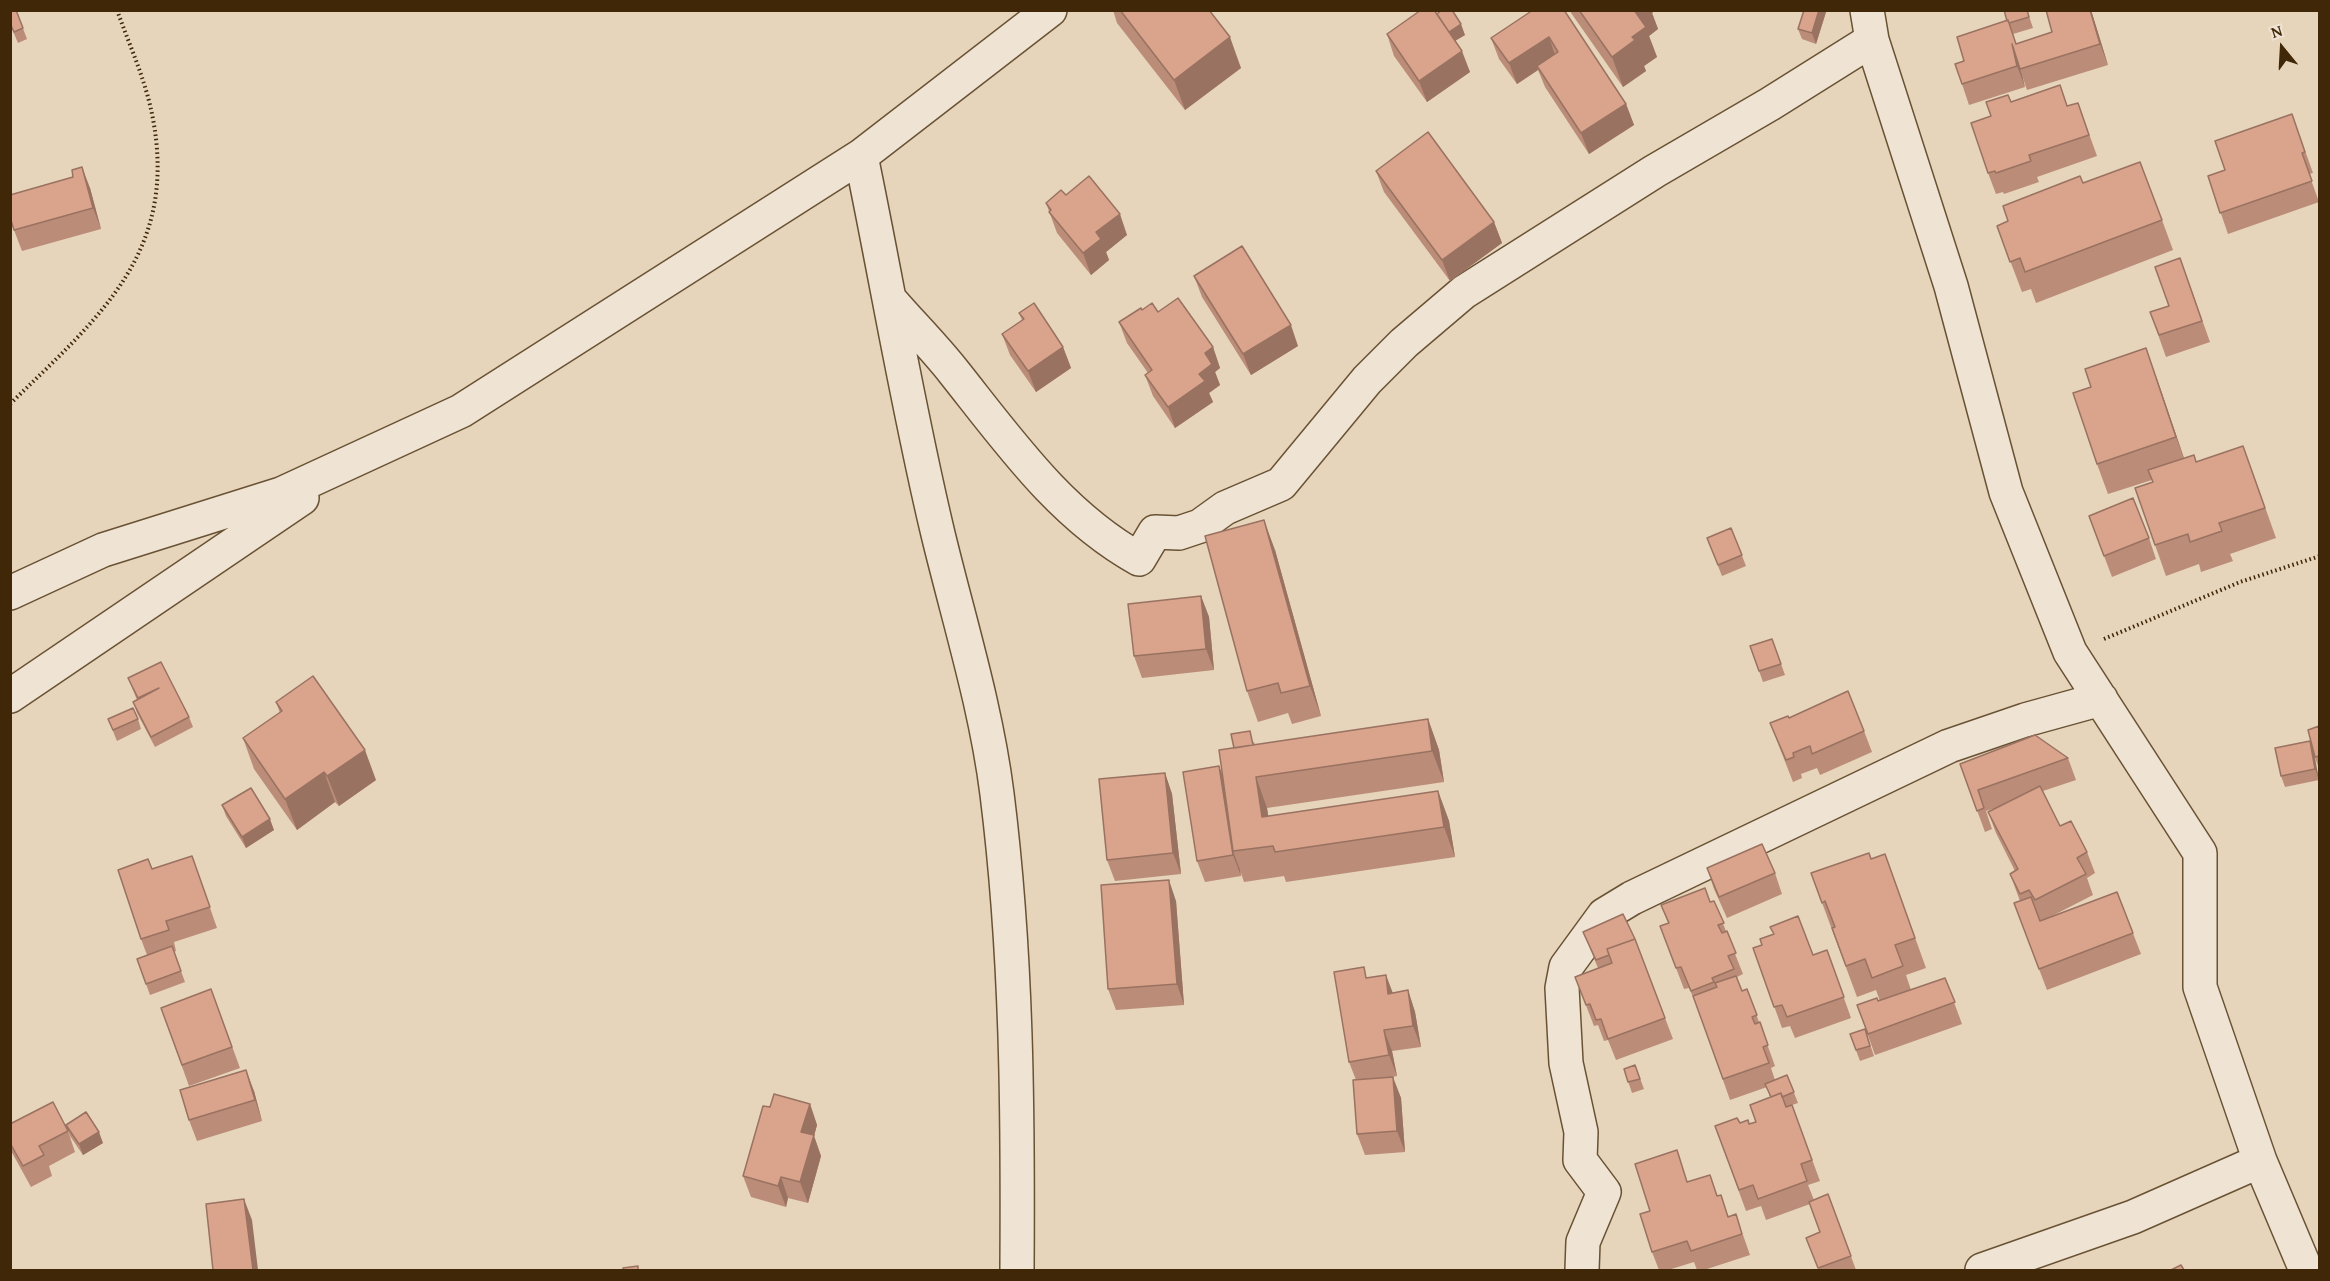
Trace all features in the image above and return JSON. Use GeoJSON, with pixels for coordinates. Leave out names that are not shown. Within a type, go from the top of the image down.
{"type":"FeatureCollection","features":[{"type":"Feature","properties":{"kind":"street"},"geometry":{"type":"LineString","coordinates":[[10,593],[104,550],[281,494],[349,465],[461,411],[861,156],[1050,10]]}},
{"type":"Feature","properties":{"kind":"street"},"geometry":{"type":"LineString","coordinates":[[892,302],[951,368],[1022,461],[1090,526],[1112,544],[1139,559],[1155,532],[1179,533],[1200,526],[1225,508],[1281,484],[1367,380],[1404,343],[1464,292],[1655,171],[1770,104],[1870,25],[1952,286],[2006,492],[2070,652],[2200,853],[2200,987],[2260,1161],[2306,1270]]}},
{"type":"Feature","properties":{"kind":"street"},"geometry":{"type":"LineString","coordinates":[[861,156],[892,302],[918,443],[966,639],[997,792],[1016,1000],[1017,1270]]}},
{"type":"Feature","properties":{"kind":"street"},"geometry":{"type":"LineString","coordinates":[[10,696],[349,465]]}},
{"type":"Feature","properties":{"kind":"street"},"geometry":{"type":"LineString","coordinates":[[1582,1270],[1583,1242],[1604,1192],[1580,1160],[1581,1132],[1566,1063],[1562,988],[1566,967],[1604,915],[1632,898],[1949,746],[2025,720],[2101,699]]}},
{"type":"Feature","properties":{"kind":"street"},"geometry":{"type":"LineString","coordinates":[[1982,1270],[2133,1217],[2260,1161]]}},
{"type":"Feature","properties":{"kind":"path"},"geometry":{"type":"LineString","coordinates":[[10,404],[106,308],[138,259],[149,230],[156,202],[156,141],[142,79],[117,10]]}},
{"type":"Feature","properties":{"kind":"path"},"geometry":{"type":"LineString","coordinates":[[2070,652],[2240,582],[2319,556]]}},
{"type":"Feature","properties":{"kind":"building"},"geometry":{"type":"Polygon","coordinates":[[[10,10],[16,10],[23,28],[14,32],[10,23],[10,10]]]}},
{"type":"Feature","properties":{"kind":"building"},"geometry":{"type":"Polygon","coordinates":[[[1120,10],[1209,10],[1230,37],[1174,80],[1120,10]]]}},
{"type":"Feature","properties":{"kind":"building"},"geometry":{"type":"Polygon","coordinates":[[[1421,10],[1434,10],[1462,51],[1419,81],[1387,34],[1421,10]]]}},
{"type":"Feature","properties":{"kind":"building"},"geometry":{"type":"Polygon","coordinates":[[[1442,10],[1452,10],[1461,24],[1449,32],[1437,14],[1442,10]]]}},
{"type":"Feature","properties":{"kind":"building"},"geometry":{"type":"Polygon","coordinates":[[[1533,10],[1564,10],[1626,104],[1581,133],[1537,66],[1558,52],[1549,37],[1509,63],[1491,38],[1533,10]]]}},
{"type":"Feature","properties":{"kind":"building"},"geometry":{"type":"Polygon","coordinates":[[[1579,10],[1634,10],[1646,27],[1632,37],[1635,40],[1612,57],[1579,10]]]}},
{"type":"Feature","properties":{"kind":"building"},"geometry":{"type":"Polygon","coordinates":[[[1804,10],[1819,10],[1812,33],[1798,29],[1804,10]]]}},
{"type":"Feature","properties":{"kind":"building"},"geometry":{"type":"Polygon","coordinates":[[[2004,10],[2027,10],[2029,17],[2009,23],[2004,10]]]}},
{"type":"Feature","properties":{"kind":"building"},"geometry":{"type":"Polygon","coordinates":[[[2046,10],[2090,10],[2100,44],[2020,69],[2012,44],[2017,66],[1962,84],[1955,64],[1964,61],[1957,37],[2008,20],[2016,44],[2052,32],[2046,10]]]}},
{"type":"Feature","properties":{"kind":"building"},"geometry":{"type":"Polygon","coordinates":[[[2060,85],[2067,106],[2078,103],[2089,135],[2029,155],[2031,161],[1996,173],[1995,171],[1988,173],[1971,123],[1991,116],[1986,102],[2008,95],[2011,102],[2060,85]]]}},
{"type":"Feature","properties":{"kind":"building"},"geometry":{"type":"Polygon","coordinates":[[[2292,114],[2312,181],[2220,213],[2208,176],[2225,170],[2215,141],[2292,114]]]}},
{"type":"Feature","properties":{"kind":"building"},"geometry":{"type":"Polygon","coordinates":[[[1428,132],[1494,222],[1442,260],[1376,171],[1428,132]]]}},
{"type":"Feature","properties":{"kind":"building"},"geometry":{"type":"Polygon","coordinates":[[[2140,162],[2162,220],[2025,272],[2020,258],[2010,262],[1997,226],[2008,221],[2003,206],[2080,176],[2083,183],[2140,162]]]}},
{"type":"Feature","properties":{"kind":"building"},"geometry":{"type":"Polygon","coordinates":[[[82,167],[93,208],[14,230],[10,217],[10,195],[73,177],[72,170],[82,167]]]}},
{"type":"Feature","properties":{"kind":"building"},"geometry":{"type":"Polygon","coordinates":[[[1089,176],[1120,214],[1096,232],[1101,239],[1083,253],[1049,212],[1051,210],[1046,203],[1061,190],[1066,195],[1089,176]]]}},
{"type":"Feature","properties":{"kind":"building"},"geometry":{"type":"Polygon","coordinates":[[[1242,246],[1291,325],[1243,354],[1194,276],[1242,246]]]}},
{"type":"Feature","properties":{"kind":"building"},"geometry":{"type":"Polygon","coordinates":[[[2180,258],[2202,321],[2159,335],[2150,312],[2169,306],[2155,267],[2180,258]]]}},
{"type":"Feature","properties":{"kind":"building"},"geometry":{"type":"Polygon","coordinates":[[[1178,298],[1213,347],[1205,353],[1212,364],[1199,374],[1205,381],[1168,407],[1145,375],[1152,370],[1119,322],[1152,303],[1158,312],[1178,298]]]}},
{"type":"Feature","properties":{"kind":"building"},"geometry":{"type":"Polygon","coordinates":[[[1034,303],[1063,347],[1028,371],[1002,334],[1024,319],[1019,313],[1034,303]]]}},
{"type":"Feature","properties":{"kind":"building"},"geometry":{"type":"Polygon","coordinates":[[[2146,348],[2176,437],[2097,464],[2073,393],[2091,387],[2085,369],[2146,348]]]}},
{"type":"Feature","properties":{"kind":"building"},"geometry":{"type":"Polygon","coordinates":[[[2243,446],[2265,508],[2219,523],[2222,531],[2190,542],[2188,534],[2155,545],[2135,488],[2153,482],[2148,470],[2194,455],[2196,462],[2243,446]]]}},
{"type":"Feature","properties":{"kind":"building"},"geometry":{"type":"Polygon","coordinates":[[[2133,498],[2149,538],[2104,556],[2089,516],[2133,498]]]}},
{"type":"Feature","properties":{"kind":"building"},"geometry":{"type":"Polygon","coordinates":[[[1264,520],[1310,686],[1281,693],[1278,683],[1247,691],[1205,536],[1264,520]]]}},
{"type":"Feature","properties":{"kind":"building"},"geometry":{"type":"Polygon","coordinates":[[[1731,528],[1742,555],[1718,565],[1707,538],[1731,528]]]}},
{"type":"Feature","properties":{"kind":"building"},"geometry":{"type":"Polygon","coordinates":[[[1201,596],[1206,649],[1134,656],[1128,604],[1201,596]]]}},
{"type":"Feature","properties":{"kind":"building"},"geometry":{"type":"Polygon","coordinates":[[[1772,639],[1781,664],[1759,671],[1750,646],[1772,639]]]}},
{"type":"Feature","properties":{"kind":"building"},"geometry":{"type":"Polygon","coordinates":[[[161,662],[189,717],[151,737],[133,702],[159,688],[138,698],[128,678],[161,662]]]}},
{"type":"Feature","properties":{"kind":"building"},"geometry":{"type":"Polygon","coordinates":[[[313,676],[365,750],[327,776],[324,772],[285,799],[243,738],[282,711],[276,702],[313,676]]]}},
{"type":"Feature","properties":{"kind":"building"},"geometry":{"type":"Polygon","coordinates":[[[1848,691],[1864,731],[1812,754],[1810,746],[1793,753],[1794,757],[1786,760],[1770,723],[1788,716],[1789,718],[1848,691]]]}},
{"type":"Feature","properties":{"kind":"building"},"geometry":{"type":"Polygon","coordinates":[[[133,708],[138,719],[113,730],[108,719],[133,708]]]}},
{"type":"Feature","properties":{"kind":"building"},"geometry":{"type":"Polygon","coordinates":[[[1428,719],[1432,751],[1256,777],[1262,817],[1438,791],[1444,827],[1275,852],[1273,846],[1233,851],[1219,750],[1428,719]]]}},
{"type":"Feature","properties":{"kind":"building"},"geometry":{"type":"Polygon","coordinates":[[[2319,726],[2319,756],[2315,757],[2308,730],[2319,726]]]}},
{"type":"Feature","properties":{"kind":"building"},"geometry":{"type":"Polygon","coordinates":[[[1250,731],[1253,745],[1234,748],[1231,734],[1250,731]]]}},
{"type":"Feature","properties":{"kind":"building"},"geometry":{"type":"Polygon","coordinates":[[[2035,735],[2068,758],[1978,790],[1984,808],[1977,811],[1960,764],[2035,735]]]}},
{"type":"Feature","properties":{"kind":"building"},"geometry":{"type":"Polygon","coordinates":[[[2310,741],[2315,769],[2281,776],[2275,748],[2310,741]]]}},
{"type":"Feature","properties":{"kind":"building"},"geometry":{"type":"Polygon","coordinates":[[[1219,766],[1233,855],[1197,861],[1183,772],[1219,766]]]}},
{"type":"Feature","properties":{"kind":"building"},"geometry":{"type":"Polygon","coordinates":[[[1165,773],[1173,853],[1107,860],[1099,779],[1165,773]]]}},
{"type":"Feature","properties":{"kind":"building"},"geometry":{"type":"Polygon","coordinates":[[[2040,786],[2060,826],[2071,821],[2087,852],[2077,858],[2086,874],[2035,900],[2029,890],[2020,894],[2010,874],[2018,869],[1988,812],[2040,786]]]}},
{"type":"Feature","properties":{"kind":"building"},"geometry":{"type":"Polygon","coordinates":[[[251,788],[270,819],[242,837],[222,805],[251,788]]]}},
{"type":"Feature","properties":{"kind":"building"},"geometry":{"type":"Polygon","coordinates":[[[1762,844],[1775,873],[1719,897],[1707,868],[1762,844]]]}},
{"type":"Feature","properties":{"kind":"building"},"geometry":{"type":"Polygon","coordinates":[[[1869,853],[1871,859],[1885,854],[1915,938],[1895,945],[1903,966],[1872,978],[1865,959],[1846,966],[1832,928],[1835,927],[1825,901],[1822,903],[1811,873],[1869,853]]]}},
{"type":"Feature","properties":{"kind":"building"},"geometry":{"type":"Polygon","coordinates":[[[192,856],[210,907],[166,921],[169,930],[141,939],[118,870],[148,859],[152,869],[192,856]]]}},
{"type":"Feature","properties":{"kind":"building"},"geometry":{"type":"Polygon","coordinates":[[[1169,880],[1177,984],[1108,989],[1101,885],[1169,880]]]}},
{"type":"Feature","properties":{"kind":"building"},"geometry":{"type":"Polygon","coordinates":[[[1705,888],[1710,902],[1714,901],[1724,923],[1718,925],[1722,933],[1727,931],[1736,953],[1728,956],[1734,969],[1712,978],[1714,982],[1691,991],[1681,967],[1676,968],[1660,926],[1669,923],[1661,905],[1705,888]]]}},
{"type":"Feature","properties":{"kind":"building"},"geometry":{"type":"Polygon","coordinates":[[[2117,892],[2133,933],[2039,969],[2014,903],[2031,897],[2040,921],[2117,892]]]}},
{"type":"Feature","properties":{"kind":"building"},"geometry":{"type":"Polygon","coordinates":[[[1623,914],[1635,939],[1607,949],[1609,955],[1596,960],[1583,932],[1623,914]]]}},
{"type":"Feature","properties":{"kind":"building"},"geometry":{"type":"Polygon","coordinates":[[[1798,916],[1813,955],[1827,950],[1844,997],[1787,1017],[1782,1005],[1774,1007],[1753,948],[1762,945],[1760,939],[1774,934],[1770,927],[1798,916]]]}},
{"type":"Feature","properties":{"kind":"building"},"geometry":{"type":"Polygon","coordinates":[[[1635,939],[1665,1018],[1608,1039],[1601,1019],[1596,1020],[1590,1004],[1586,1005],[1575,977],[1612,963],[1607,949],[1635,939]]]}},
{"type":"Feature","properties":{"kind":"building"},"geometry":{"type":"Polygon","coordinates":[[[172,946],[181,971],[146,984],[137,959],[172,946]]]}},
{"type":"Feature","properties":{"kind":"building"},"geometry":{"type":"Polygon","coordinates":[[[1364,967],[1366,978],[1386,975],[1388,994],[1408,990],[1413,1026],[1384,1030],[1389,1055],[1349,1062],[1334,972],[1364,967]]]}},
{"type":"Feature","properties":{"kind":"building"},"geometry":{"type":"Polygon","coordinates":[[[1736,976],[1742,991],[1747,989],[1757,1015],[1752,1017],[1755,1024],[1760,1022],[1768,1045],[1763,1047],[1769,1063],[1723,1079],[1693,996],[1717,987],[1715,983],[1736,976]]]}},
{"type":"Feature","properties":{"kind":"building"},"geometry":{"type":"Polygon","coordinates":[[[1945,978],[1955,1002],[1868,1034],[1857,1005],[1877,998],[1878,1001],[1945,978]]]}},
{"type":"Feature","properties":{"kind":"building"},"geometry":{"type":"Polygon","coordinates":[[[211,989],[232,1047],[182,1065],[161,1008],[211,989]]]}},
{"type":"Feature","properties":{"kind":"building"},"geometry":{"type":"Polygon","coordinates":[[[1865,1029],[1870,1046],[1856,1050],[1850,1034],[1865,1029]]]}},
{"type":"Feature","properties":{"kind":"building"},"geometry":{"type":"Polygon","coordinates":[[[1635,1065],[1640,1079],[1628,1082],[1624,1069],[1635,1065]]]}},
{"type":"Feature","properties":{"kind":"building"},"geometry":{"type":"Polygon","coordinates":[[[246,1070],[255,1100],[189,1120],[180,1090],[246,1070]]]}},
{"type":"Feature","properties":{"kind":"building"},"geometry":{"type":"Polygon","coordinates":[[[1787,1075],[1794,1092],[1782,1097],[1781,1093],[1771,1097],[1765,1084],[1787,1075]]]}},
{"type":"Feature","properties":{"kind":"building"},"geometry":{"type":"Polygon","coordinates":[[[1393,1077],[1397,1131],[1357,1134],[1353,1080],[1393,1077]]]}},
{"type":"Feature","properties":{"kind":"building"},"geometry":{"type":"Polygon","coordinates":[[[1781,1093],[1786,1107],[1792,1105],[1812,1160],[1801,1164],[1807,1181],[1758,1199],[1753,1185],[1739,1190],[1715,1126],[1737,1118],[1740,1123],[1748,1120],[1749,1124],[1756,1122],[1750,1105],[1781,1093]]]}},
{"type":"Feature","properties":{"kind":"building"},"geometry":{"type":"Polygon","coordinates":[[[774,1094],[810,1104],[801,1132],[814,1135],[800,1182],[781,1177],[778,1186],[743,1176],[763,1106],[770,1107],[774,1094]]]}},
{"type":"Feature","properties":{"kind":"building"},"geometry":{"type":"Polygon","coordinates":[[[53,1102],[68,1131],[39,1146],[44,1155],[23,1166],[10,1143],[10,1124],[53,1102]]]}},
{"type":"Feature","properties":{"kind":"building"},"geometry":{"type":"Polygon","coordinates":[[[86,1112],[99,1132],[79,1144],[66,1125],[86,1112]]]}},
{"type":"Feature","properties":{"kind":"building"},"geometry":{"type":"Polygon","coordinates":[[[1677,1150],[1687,1182],[1710,1175],[1717,1196],[1721,1195],[1728,1217],[1736,1214],[1742,1234],[1691,1251],[1687,1241],[1652,1252],[1640,1214],[1650,1211],[1635,1164],[1677,1150]]]}},
{"type":"Feature","properties":{"kind":"building"},"geometry":{"type":"Polygon","coordinates":[[[1828,1194],[1851,1256],[1818,1268],[1806,1238],[1820,1232],[1809,1202],[1828,1194]]]}},
{"type":"Feature","properties":{"kind":"building"},"geometry":{"type":"Polygon","coordinates":[[[244,1199],[253,1270],[213,1270],[206,1204],[244,1199]]]}},
{"type":"Feature","properties":{"kind":"building"},"geometry":{"type":"Polygon","coordinates":[[[2181,1265],[2184,1270],[2171,1270],[2181,1265]]]}},
{"type":"Feature","properties":{"kind":"building"},"geometry":{"type":"Polygon","coordinates":[[[638,1266],[638,1270],[623,1270],[623,1268],[638,1266]]]}}]}
